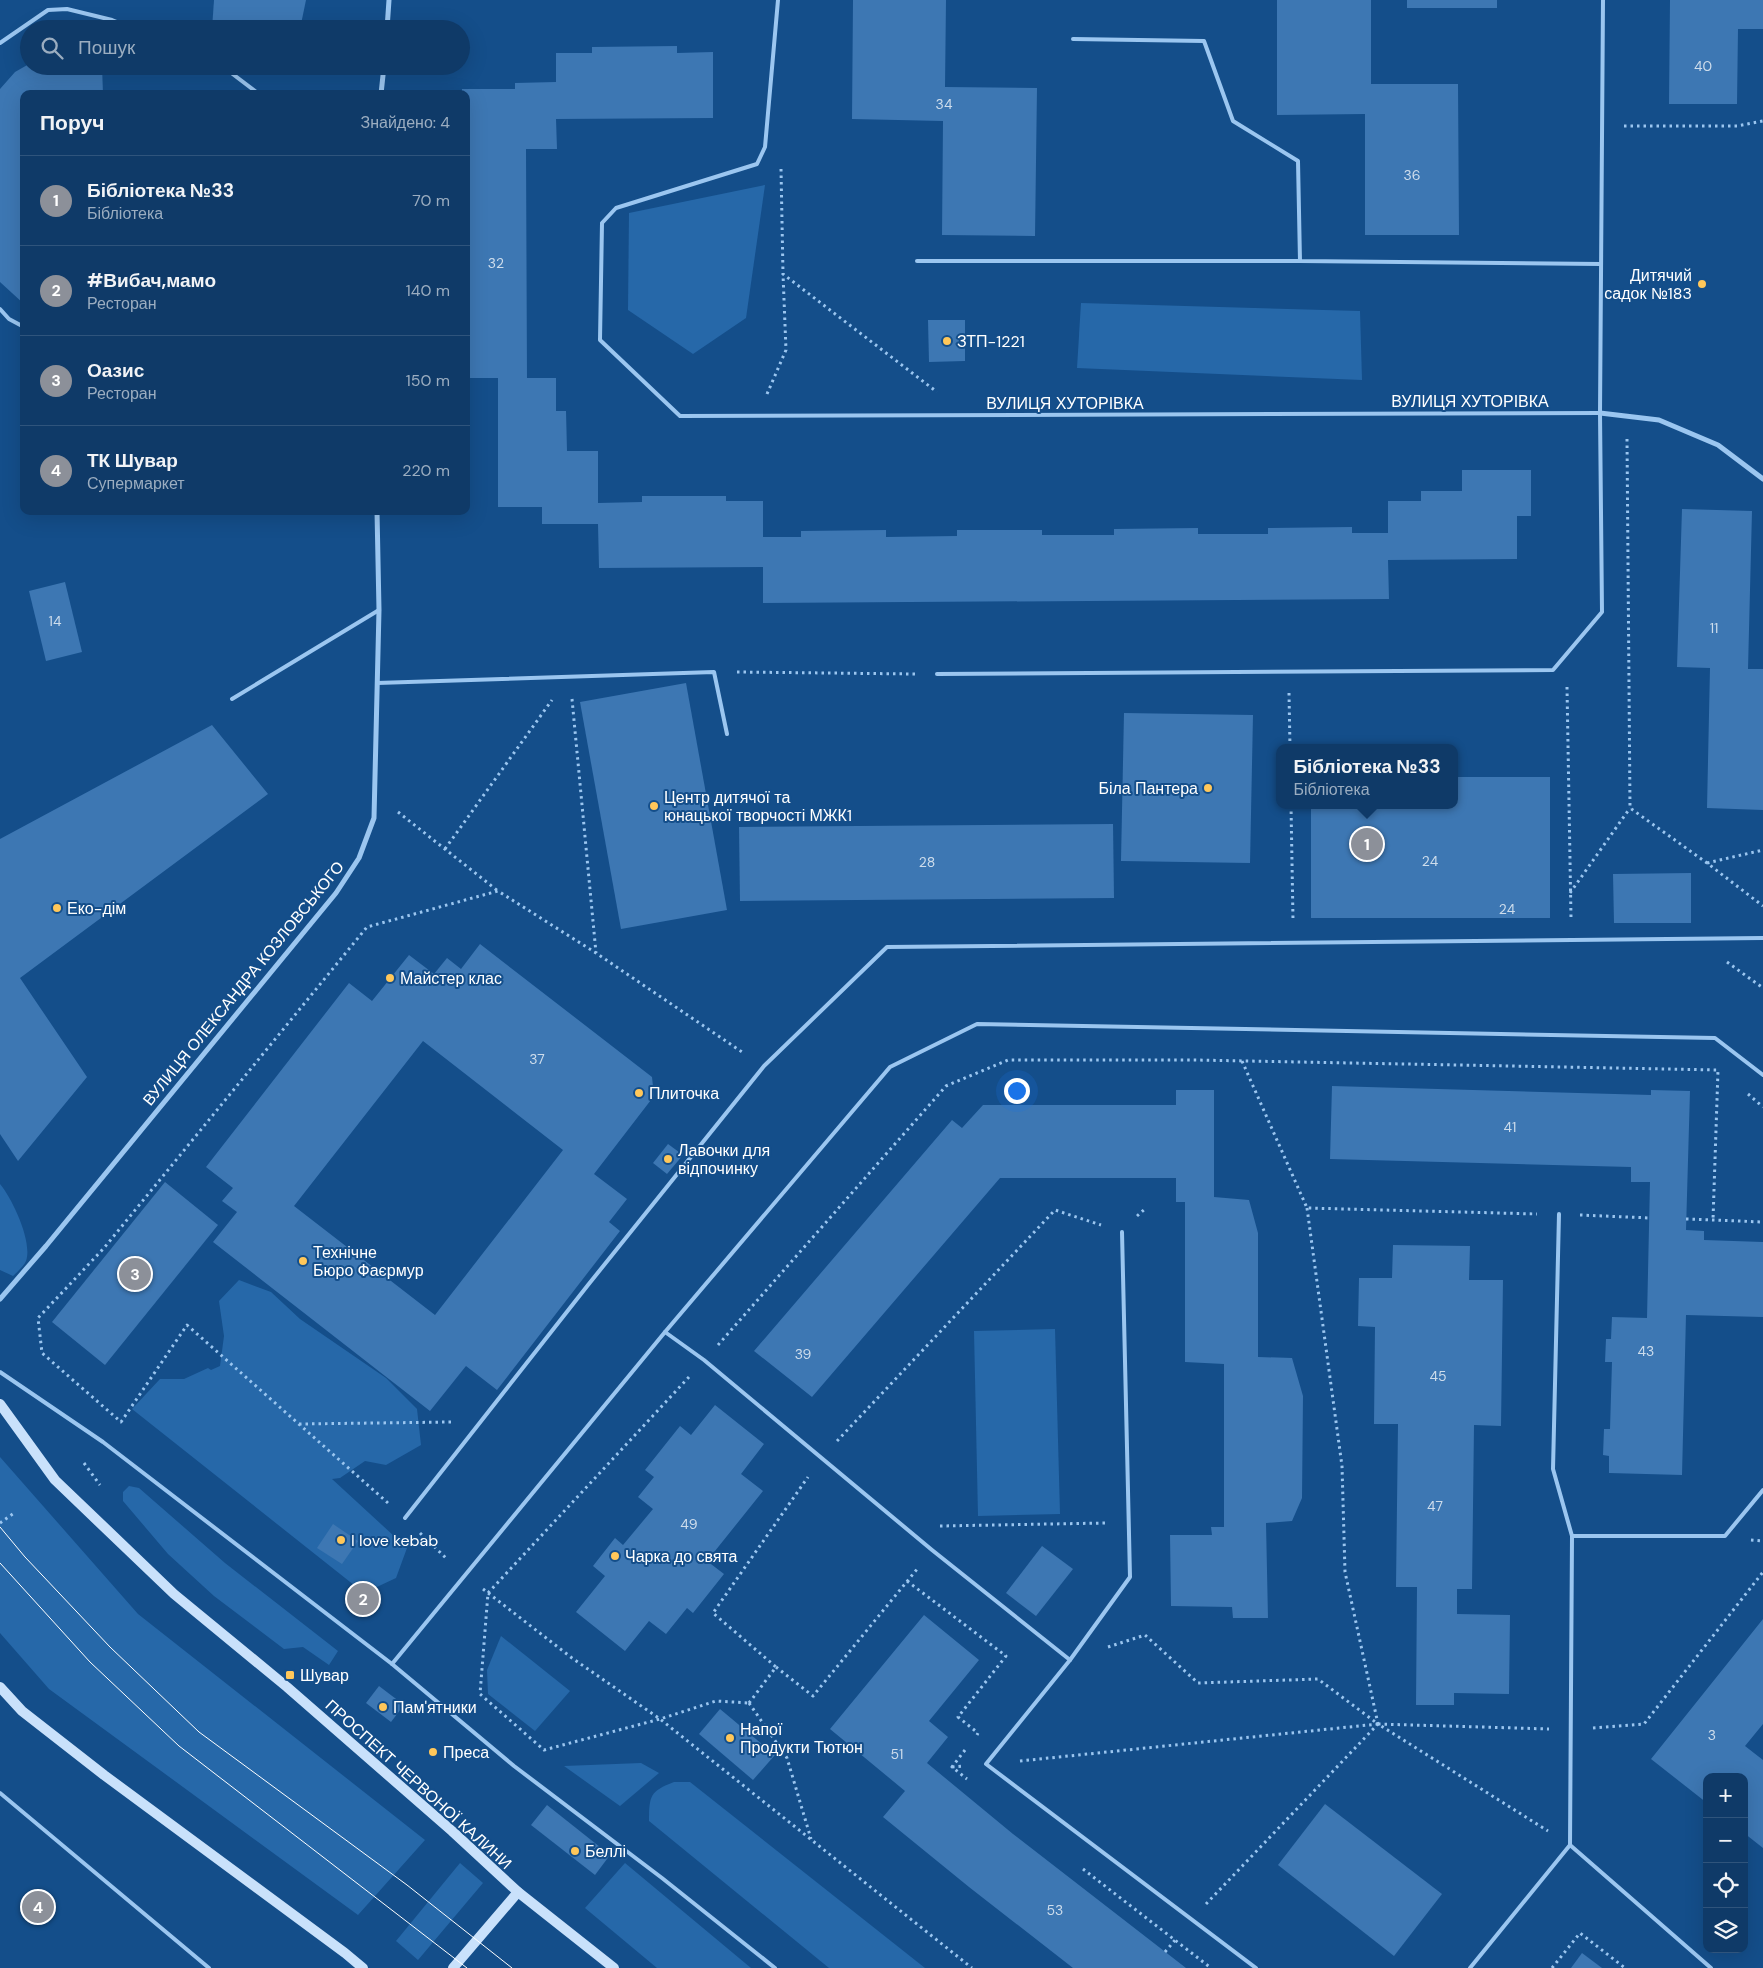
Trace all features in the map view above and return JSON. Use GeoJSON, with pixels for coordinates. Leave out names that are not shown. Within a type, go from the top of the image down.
{"type":"FeatureCollection","features":[{"type":"Feature","properties":{"kind":"main road","name":"ПРОСПЕКТ ЧЕРВОНОЇ КАЛИНИ"},"geometry":{"type":"LineString","coordinates":[[0,1404],[55,1480],[174,1594],[287,1687],[452,1830],[518,1892],[614,1968]]}},
{"type":"Feature","properties":{"kind":"main road"},"geometry":{"type":"LineString","coordinates":[[0,1687],[22,1711],[104,1775],[345,1952],[363,1968]]}},
{"type":"Feature","properties":{"kind":"main road"},"geometry":{"type":"LineString","coordinates":[[454,1968],[518,1892]]}},
{"type":"Feature","properties":{"kind":"street"},"geometry":{"type":"LineString","coordinates":[[387,20],[389,0]]}},
{"type":"Feature","properties":{"kind":"street"},"geometry":{"type":"LineString","coordinates":[[381,90],[383,75]]}},
{"type":"Feature","properties":{"kind":"street"},"geometry":{"type":"LineString","coordinates":[[1600,413],[1659,420],[1718,445],[1763,479]]}},
{"type":"Feature","properties":{"kind":"street","name":"ВУЛИЦЯ ОЛЕКСАНДРА КОЗЛОВСЬКОГО"},"geometry":{"type":"LineString","coordinates":[[0,1299],[46,1246],[336,893],[359,858],[374,818],[379,610],[377,515]]}},
{"type":"Feature","properties":{"kind":"lane","name":"ВУЛИЦЯ ХУТОРІВКА"},"geometry":{"type":"LineString","coordinates":[[778,0],[765,147],[757,164],[616,208],[602,223],[600,340],[680,416],[1600,413]]}},
{"type":"Feature","properties":{"kind":"lane"},"geometry":{"type":"LineString","coordinates":[[938,674],[1553,670],[1602,612],[1600,413],[1603,0]]}},
{"type":"Feature","properties":{"kind":"lane"},"geometry":{"type":"LineString","coordinates":[[33,20],[48,10],[67,9],[112,20]]}},
{"type":"Feature","properties":{"kind":"lane"},"geometry":{"type":"LineString","coordinates":[[0,43],[20,29]]}},
{"type":"Feature","properties":{"kind":"lane"},"geometry":{"type":"LineString","coordinates":[[1073,39],[1204,41],[1233,121],[1298,161],[1300,262]]}},
{"type":"Feature","properties":{"kind":"lane"},"geometry":{"type":"LineString","coordinates":[[234,75],[254,90]]}},
{"type":"Feature","properties":{"kind":"lane"},"geometry":{"type":"LineString","coordinates":[[917,261],[1601,264]]}},
{"type":"Feature","properties":{"kind":"lane"},"geometry":{"type":"LineString","coordinates":[[0,309],[9,319],[20,325]]}},
{"type":"Feature","properties":{"kind":"lane"},"geometry":{"type":"LineString","coordinates":[[232,699],[379,610]]}},
{"type":"Feature","properties":{"kind":"lane"},"geometry":{"type":"LineString","coordinates":[[377,683],[714,672],[727,734]]}},
{"type":"Feature","properties":{"kind":"lane"},"geometry":{"type":"LineString","coordinates":[[405,1518],[588,1285],[764,1066],[887,947],[1763,938]]}},
{"type":"Feature","properties":{"kind":"lane"},"geometry":{"type":"LineString","coordinates":[[392,1664],[665,1332],[890,1067],[977,1024],[1716,1038],[1763,1075]]}},
{"type":"Feature","properties":{"kind":"lane"},"geometry":{"type":"LineString","coordinates":[[1470,1968],[1570,1845],[1572,1536],[1553,1469],[1559,1214]]}},
{"type":"Feature","properties":{"kind":"lane"},"geometry":{"type":"LineString","coordinates":[[1122,1232],[1130,1577],[1070,1660],[986,1764],[1256,1968]]}},
{"type":"Feature","properties":{"kind":"lane"},"geometry":{"type":"LineString","coordinates":[[665,1332],[704,1360],[932,1550],[1070,1660]]}},
{"type":"Feature","properties":{"kind":"lane"},"geometry":{"type":"LineString","coordinates":[[0,1372],[103,1442],[392,1664],[514,1766],[662,1878],[775,1968]]}},
{"type":"Feature","properties":{"kind":"lane"},"geometry":{"type":"LineString","coordinates":[[1572,1536],[1725,1536],[1763,1490]]}},
{"type":"Feature","properties":{"kind":"lane"},"geometry":{"type":"LineString","coordinates":[[0,1793],[209,1968]]}},
{"type":"Feature","properties":{"kind":"lane"},"geometry":{"type":"LineString","coordinates":[[1570,1845],[1711,1968]]}},
{"type":"Feature","properties":{"kind":"path"},"geometry":{"type":"LineString","coordinates":[[1602,126],[1737,126],[1763,121]]}},
{"type":"Feature","properties":{"kind":"path"},"geometry":{"type":"LineString","coordinates":[[757,416],[786,350],[781,161]]}},
{"type":"Feature","properties":{"kind":"path"},"geometry":{"type":"LineString","coordinates":[[783,274],[968,415]]}},
{"type":"Feature","properties":{"kind":"path"},"geometry":{"type":"LineString","coordinates":[[1570,893],[1630,808],[1627,416]]}},
{"type":"Feature","properties":{"kind":"path"},"geometry":{"type":"LineString","coordinates":[[1566,654],[1571,940]]}},
{"type":"Feature","properties":{"kind":"path"},"geometry":{"type":"LineString","coordinates":[[714,672],[938,674]]}},
{"type":"Feature","properties":{"kind":"path"},"geometry":{"type":"LineString","coordinates":[[1288,672],[1290,744]]}},
{"type":"Feature","properties":{"kind":"path"},"geometry":{"type":"LineString","coordinates":[[445,849],[570,676]]}},
{"type":"Feature","properties":{"kind":"path"},"geometry":{"type":"LineString","coordinates":[[570,676],[596,953]]}},
{"type":"Feature","properties":{"kind":"path"},"geometry":{"type":"LineString","coordinates":[[374,792],[498,892],[596,953],[724,1040]]}},
{"type":"Feature","properties":{"kind":"path"},"geometry":{"type":"LineString","coordinates":[[1630,808],[1763,906]]}},
{"type":"Feature","properties":{"kind":"path"},"geometry":{"type":"LineString","coordinates":[[1290,809],[1293,942]]}},
{"type":"Feature","properties":{"kind":"path"},"geometry":{"type":"LineString","coordinates":[[1707,863],[1763,850]]}},
{"type":"Feature","properties":{"kind":"path"},"geometry":{"type":"LineString","coordinates":[[498,892],[367,927],[104,1248],[38,1318],[42,1353],[121,1422],[186,1325],[405,1518],[464,1575],[572,1658],[660,1719],[972,1968]]}},
{"type":"Feature","properties":{"kind":"path"},"geometry":{"type":"LineString","coordinates":[[749,1703],[716,1701],[660,1719],[544,1750],[480,1694],[488,1593],[704,1360],[946,1086],[1008,1060],[1242,1061],[1718,1070],[1713,1220]]}},
{"type":"Feature","properties":{"kind":"path"},"geometry":{"type":"LineString","coordinates":[[1242,1061],[1307,1208],[1342,1466],[1345,1572],[1378,1724]]}},
{"type":"Feature","properties":{"kind":"path"},"geometry":{"type":"LineString","coordinates":[[932,1550],[812,1696],[713,1613],[821,1458],[1055,1210],[1122,1232],[1146,1208]]}},
{"type":"Feature","properties":{"kind":"path"},"geometry":{"type":"LineString","coordinates":[[1307,1208],[1650,1218]]}},
{"type":"Feature","properties":{"kind":"path"},"geometry":{"type":"LineString","coordinates":[[1686,1219],[1763,1222]]}},
{"type":"Feature","properties":{"kind":"path"},"geometry":{"type":"LineString","coordinates":[[299,1424],[481,1421]]}},
{"type":"Feature","properties":{"kind":"path"},"geometry":{"type":"LineString","coordinates":[[0,1523],[14,1513]]}},
{"type":"Feature","properties":{"kind":"path"},"geometry":{"type":"LineString","coordinates":[[904,1527],[1129,1522]]}},
{"type":"Feature","properties":{"kind":"path"},"geometry":{"type":"LineString","coordinates":[[952,1767],[1378,1724],[1571,1730],[1644,1724],[1763,1572]]}},
{"type":"Feature","properties":{"kind":"path"},"geometry":{"type":"LineString","coordinates":[[1070,1660],[1145,1635],[1198,1682],[1318,1679],[1378,1724],[1570,1845]]}},
{"type":"Feature","properties":{"kind":"path"},"geometry":{"type":"LineString","coordinates":[[749,1703],[776,1667]]}},
{"type":"Feature","properties":{"kind":"path"},"geometry":{"type":"LineString","coordinates":[[749,1703],[787,1758],[811,1840]]}},
{"type":"Feature","properties":{"kind":"path"},"geometry":{"type":"LineString","coordinates":[[1191,1920],[1378,1724]]}},
{"type":"Feature","properties":{"kind":"path"},"geometry":{"type":"LineString","coordinates":[[1552,1968],[1580,1933],[1625,1968]]}},
{"type":"Feature","properties":{"kind":"shaded area"},"geometry":{"type":"Polygon","coordinates":[[[765,185],[746,318],[693,354],[628,310],[629,213],[765,185]]]}},
{"type":"Feature","properties":{"kind":"shaded area"},"geometry":{"type":"Polygon","coordinates":[[[1081,303],[1360,311],[1362,380],[1077,368],[1081,303]]]}},
{"type":"Feature","properties":{"kind":"shaded area"},"geometry":{"type":"Polygon","coordinates":[[[0,1184],[10,1199],[27,1243],[26,1261],[13,1276],[0,1270],[0,1184]]]}},
{"type":"Feature","properties":{"kind":"shaded area"},"geometry":{"type":"Polygon","coordinates":[[[239,1280],[271,1292],[300,1319],[386,1378],[417,1409],[421,1445],[386,1465],[365,1461],[340,1478],[332,1479],[407,1548],[396,1578],[364,1593],[132,1409],[160,1379],[184,1379],[208,1368],[211,1370],[220,1366],[224,1336],[219,1301],[239,1280]]]}},
{"type":"Feature","properties":{"kind":"shaded area"},"geometry":{"type":"Polygon","coordinates":[[[1055,1329],[1060,1514],[978,1516],[974,1331],[1055,1329]]]}},
{"type":"Feature","properties":{"kind":"shaded area"},"geometry":{"type":"Polygon","coordinates":[[[0,1457],[138,1614],[425,1840],[358,1915],[49,1689],[0,1633],[0,1457]]]}},
{"type":"Feature","properties":{"kind":"shaded area"},"geometry":{"type":"Polygon","coordinates":[[[129,1486],[139,1488],[225,1563],[338,1651],[329,1665],[303,1647],[284,1649],[214,1596],[168,1554],[123,1501],[123,1492],[129,1486]]]}},
{"type":"Feature","properties":{"kind":"shaded area"},"geometry":{"type":"Polygon","coordinates":[[[501,1636],[570,1691],[535,1731],[488,1694],[487,1670],[501,1636]]]}},
{"type":"Feature","properties":{"kind":"shaded area"},"geometry":{"type":"Polygon","coordinates":[[[641,1763],[659,1773],[620,1806],[564,1766],[641,1763]]]}},
{"type":"Feature","properties":{"kind":"shaded area"},"geometry":{"type":"Polygon","coordinates":[[[674,1782],[690,1782],[925,1968],[829,1968],[649,1821],[652,1795],[660,1788],[674,1782]]]}},
{"type":"Feature","properties":{"kind":"shaded area"},"geometry":{"type":"Polygon","coordinates":[[[460,1863],[483,1883],[418,1960],[396,1941],[460,1863]]]}},
{"type":"Feature","properties":{"kind":"shaded area"},"geometry":{"type":"Polygon","coordinates":[[[625,1863],[751,1968],[657,1968],[585,1908],[625,1863]]]}},
{"type":"Feature","properties":{"kind":"building"},"geometry":{"type":"Polygon","coordinates":[[[214,0],[306,0],[302,20],[213,20],[214,0]]]}},
{"type":"Feature","properties":{"kind":"building"},"geometry":{"type":"Polygon","coordinates":[[[853,0],[946,0],[945,87],[1037,88],[1035,236],[942,235],[943,121],[852,119],[853,0]]]}},
{"type":"Feature","properties":{"kind":"building"},"geometry":{"type":"Polygon","coordinates":[[[1277,0],[1371,0],[1371,84],[1458,84],[1459,235],[1365,235],[1365,114],[1277,115],[1277,0]]]}},
{"type":"Feature","properties":{"kind":"building"},"geometry":{"type":"Polygon","coordinates":[[[1407,0],[1497,0],[1497,8],[1407,8],[1407,0]]]}},
{"type":"Feature","properties":{"kind":"building"},"geometry":{"type":"Polygon","coordinates":[[[1670,0],[1763,0],[1763,29],[1738,29],[1737,104],[1669,104],[1670,0]]]}},
{"type":"Feature","properties":{"kind":"building"},"geometry":{"type":"Polygon","coordinates":[[[677,46],[677,53],[713,52],[713,118],[556,119],[557,149],[526,149],[527,378],[556,378],[556,411],[566,411],[567,451],[598,451],[598,503],[642,502],[642,496],[726,496],[726,501],[763,501],[763,537],[801,537],[801,531],[886,530],[886,537],[957,536],[957,530],[1042,530],[1042,535],[1114,535],[1114,529],[1198,528],[1198,534],[1268,534],[1268,528],[1352,527],[1352,533],[1388,533],[1388,501],[1421,501],[1421,491],[1462,491],[1462,470],[1531,470],[1531,516],[1517,516],[1517,559],[1388,560],[1389,599],[763,603],[763,567],[599,568],[598,524],[542,524],[542,507],[498,507],[498,378],[470,378],[470,90],[462,90],[515,89],[515,83],[556,82],[556,53],[592,53],[592,47],[677,46]]]}},
{"type":"Feature","properties":{"kind":"building"},"geometry":{"type":"Polygon","coordinates":[[[20,69],[20,75],[102,75],[103,90],[20,90],[20,300],[0,282],[0,89],[20,69]]]}},
{"type":"Feature","properties":{"kind":"building","name":"ЗТП-1221"},"geometry":{"type":"Polygon","coordinates":[[[928,320],[965,320],[965,361],[929,362],[928,320]]]}},
{"type":"Feature","properties":{"kind":"building"},"geometry":{"type":"Polygon","coordinates":[[[1682,509],[1752,511],[1748,669],[1763,669],[1763,810],[1707,808],[1710,668],[1677,667],[1682,509]]]}},
{"type":"Feature","properties":{"kind":"building"},"geometry":{"type":"Polygon","coordinates":[[[65,582],[82,652],[46,661],[29,591],[65,582]]]}},
{"type":"Feature","properties":{"kind":"building","name":"Центр дитячої та юнацької творчості МЖК1"},"geometry":{"type":"Polygon","coordinates":[[[686,683],[727,910],[621,929],[580,702],[686,683]]]}},
{"type":"Feature","properties":{"kind":"building"},"geometry":{"type":"Polygon","coordinates":[[[1124,713],[1253,715],[1250,863],[1121,861],[1124,713]]]}},
{"type":"Feature","properties":{"kind":"building","name":"Еко-дім"},"geometry":{"type":"Polygon","coordinates":[[[212,725],[268,794],[20,978],[87,1077],[18,1161],[0,1134],[0,839],[212,725]]]}},
{"type":"Feature","properties":{"kind":"building"},"geometry":{"type":"Polygon","coordinates":[[[1458,777],[1550,777],[1550,918],[1311,918],[1311,809],[1458,809],[1458,777]]]}},
{"type":"Feature","properties":{"kind":"building"},"geometry":{"type":"Polygon","coordinates":[[[1113,824],[1114,898],[740,901],[739,827],[1113,824]]]}},
{"type":"Feature","properties":{"kind":"building"},"geometry":{"type":"Polygon","coordinates":[[[1691,873],[1691,923],[1614,923],[1613,874],[1691,873]]]}},
{"type":"Feature","properties":{"kind":"building"},"geometry":{"type":"Polygon","coordinates":[[[480,944],[652,1077],[654,1096],[594,1174],[627,1199],[609,1222],[620,1231],[497,1390],[466,1366],[430,1411],[213,1242],[237,1212],[222,1201],[233,1188],[206,1167],[349,983],[372,1001],[409,955],[434,974],[447,958],[461,969],[480,944]],[[423,1041],[294,1206],[435,1315],[563,1150],[423,1041]]]}},
{"type":"Feature","properties":{"kind":"building"},"geometry":{"type":"Polygon","coordinates":[[[1332,1086],[1651,1095],[1651,1090],[1690,1091],[1686,1230],[1704,1231],[1704,1240],[1763,1242],[1763,1317],[1686,1315],[1682,1475],[1609,1473],[1609,1456],[1603,1455],[1604,1429],[1610,1429],[1612,1362],[1605,1362],[1606,1339],[1611,1339],[1612,1317],[1647,1318],[1650,1182],[1631,1182],[1631,1167],[1330,1159],[1332,1086]]]}},
{"type":"Feature","properties":{"kind":"building"},"geometry":{"type":"Polygon","coordinates":[[[1176,1090],[1214,1090],[1214,1197],[1249,1200],[1258,1233],[1258,1357],[1292,1358],[1303,1396],[1302,1498],[1292,1521],[1266,1523],[1268,1618],[1233,1618],[1232,1607],[1171,1606],[1170,1535],[1212,1535],[1211,1527],[1224,1527],[1224,1364],[1185,1362],[1185,1202],[1176,1202],[1176,1178],[1000,1178],[812,1397],[754,1351],[952,1120],[962,1128],[983,1105],[1176,1105],[1176,1090]]]}},
{"type":"Feature","properties":{"kind":"building","name":"Лавочки для відпочинку"},"geometry":{"type":"Polygon","coordinates":[[[668,1144],[683,1155],[667,1174],[653,1163],[668,1144]]]}},
{"type":"Feature","properties":{"kind":"building"},"geometry":{"type":"Polygon","coordinates":[[[165,1182],[218,1225],[105,1365],[52,1322],[165,1182]]]}},
{"type":"Feature","properties":{"kind":"building"},"geometry":{"type":"Polygon","coordinates":[[[1393,1245],[1470,1246],[1469,1280],[1503,1280],[1501,1426],[1474,1425],[1472,1589],[1457,1589],[1457,1614],[1510,1615],[1509,1694],[1454,1693],[1454,1705],[1416,1705],[1417,1587],[1396,1587],[1398,1424],[1374,1424],[1375,1327],[1358,1326],[1359,1278],[1392,1278],[1393,1245]]]}},
{"type":"Feature","properties":{"kind":"building"},"geometry":{"type":"Polygon","coordinates":[[[715,1405],[764,1444],[741,1474],[763,1491],[707,1561],[724,1574],[693,1613],[687,1608],[666,1634],[649,1621],[625,1651],[576,1612],[605,1576],[593,1566],[615,1538],[623,1545],[653,1509],[638,1497],[654,1477],[645,1470],[680,1426],[691,1435],[715,1405]]]}},
{"type":"Feature","properties":{"kind":"building"},"geometry":{"type":"Polygon","coordinates":[[[333,1524],[358,1541],[342,1564],[317,1548],[333,1524]]]}},
{"type":"Feature","properties":{"kind":"building"},"geometry":{"type":"Polygon","coordinates":[[[1042,1546],[1073,1569],[1036,1616],[1006,1593],[1042,1546]]]}},
{"type":"Feature","properties":{"kind":"building"},"geometry":{"type":"Polygon","coordinates":[[[924,1615],[979,1660],[929,1721],[948,1737],[927,1763],[1013,1834],[1186,1968],[1073,1968],[883,1817],[905,1791],[830,1729],[924,1615]]]}},
{"type":"Feature","properties":{"kind":"building"},"geometry":{"type":"Polygon","coordinates":[[[1763,1619],[1763,1724],[1745,1746],[1763,1760],[1763,1848],[1748,1836],[1748,1773],[1703,1773],[1703,1800],[1651,1759],[1763,1619]]]}},
{"type":"Feature","properties":{"kind":"building"},"geometry":{"type":"Polygon","coordinates":[[[379,1686],[404,1705],[391,1722],[366,1703],[379,1686]]]}},
{"type":"Feature","properties":{"kind":"building"},"geometry":{"type":"Polygon","coordinates":[[[720,1709],[775,1755],[753,1780],[699,1734],[720,1709]]]}},
{"type":"Feature","properties":{"kind":"building"},"geometry":{"type":"Polygon","coordinates":[[[1325,1804],[1442,1894],[1394,1956],[1278,1865],[1325,1804]]]}},
{"type":"Feature","properties":{"kind":"building"},"geometry":{"type":"Polygon","coordinates":[[[547,1805],[610,1855],[595,1875],[531,1825],[547,1805]]]}},
{"type":"Feature","properties":{"kind":"building"},"geometry":{"type":"Polygon","coordinates":[[[1582,1953],[1602,1968],[1571,1968],[1582,1953]]]}},
{"type":"Feature","properties":{"kind":"tram line"},"geometry":{"type":"LineString","coordinates":[[0,1527],[25,1557],[110,1647],[199,1732],[407,1885],[512,1968]]}},
{"type":"Feature","properties":{"kind":"tram line"},"geometry":{"type":"LineString","coordinates":[[0,1563],[90,1662],[179,1746],[467,1968]]}},
{"type":"Feature","properties":{"kind":"place","name":"Дитячий садок №183"},"geometry":{"type":"Point","coordinates":[1702,284]}},
{"type":"Feature","properties":{"kind":"place","name":"ЗТП-1221"},"geometry":{"type":"Point","coordinates":[947,341]}},
{"type":"Feature","properties":{"kind":"place","name":"Біла Пантера"},"geometry":{"type":"Point","coordinates":[1208,788]}},
{"type":"Feature","properties":{"kind":"place","name":"Центр дитячої та юнацької творчості МЖК1"},"geometry":{"type":"Point","coordinates":[654,806]}},
{"type":"Feature","properties":{"kind":"place","name":"Бібліотека №33"},"geometry":{"type":"Point","coordinates":[1367,844]}},
{"type":"Feature","properties":{"kind":"place","name":"Еко-дім"},"geometry":{"type":"Point","coordinates":[57,908]}},
{"type":"Feature","properties":{"kind":"place","name":"Майстер клас"},"geometry":{"type":"Point","coordinates":[390,978]}},
{"type":"Feature","properties":{"kind":"place","name":"Плиточка"},"geometry":{"type":"Point","coordinates":[639,1093]}},
{"type":"Feature","properties":{"kind":"place","name":"Лавочки для відпочинку"},"geometry":{"type":"Point","coordinates":[668,1159]}},
{"type":"Feature","properties":{"kind":"place","name":"Технічне Бюро Фаєрмур"},"geometry":{"type":"Point","coordinates":[303,1261]}},
{"type":"Feature","properties":{"kind":"place","name":"Оазис"},"geometry":{"type":"Point","coordinates":[135,1274]}},
{"type":"Feature","properties":{"kind":"place","name":"I love kebab"},"geometry":{"type":"Point","coordinates":[341,1540]}},
{"type":"Feature","properties":{"kind":"place","name":"Чарка до свята"},"geometry":{"type":"Point","coordinates":[615,1556]}},
{"type":"Feature","properties":{"kind":"place","name":"#Вибач,мамо"},"geometry":{"type":"Point","coordinates":[363,1599]}},
{"type":"Feature","properties":{"kind":"place","name":"Шувар"},"geometry":{"type":"Point","coordinates":[290,1675]}},
{"type":"Feature","properties":{"kind":"place","name":"Пам'ятники"},"geometry":{"type":"Point","coordinates":[383,1707]}},
{"type":"Feature","properties":{"kind":"place","name":"Напої Продукти Тютюн"},"geometry":{"type":"Point","coordinates":[730,1738]}},
{"type":"Feature","properties":{"kind":"place","name":"Преса"},"geometry":{"type":"Point","coordinates":[433,1752]}},
{"type":"Feature","properties":{"kind":"place","name":"Беллі"},"geometry":{"type":"Point","coordinates":[575,1851]}},
{"type":"Feature","properties":{"kind":"place","name":"ТК Шувар"},"geometry":{"type":"Point","coordinates":[38,1907]}}]}
